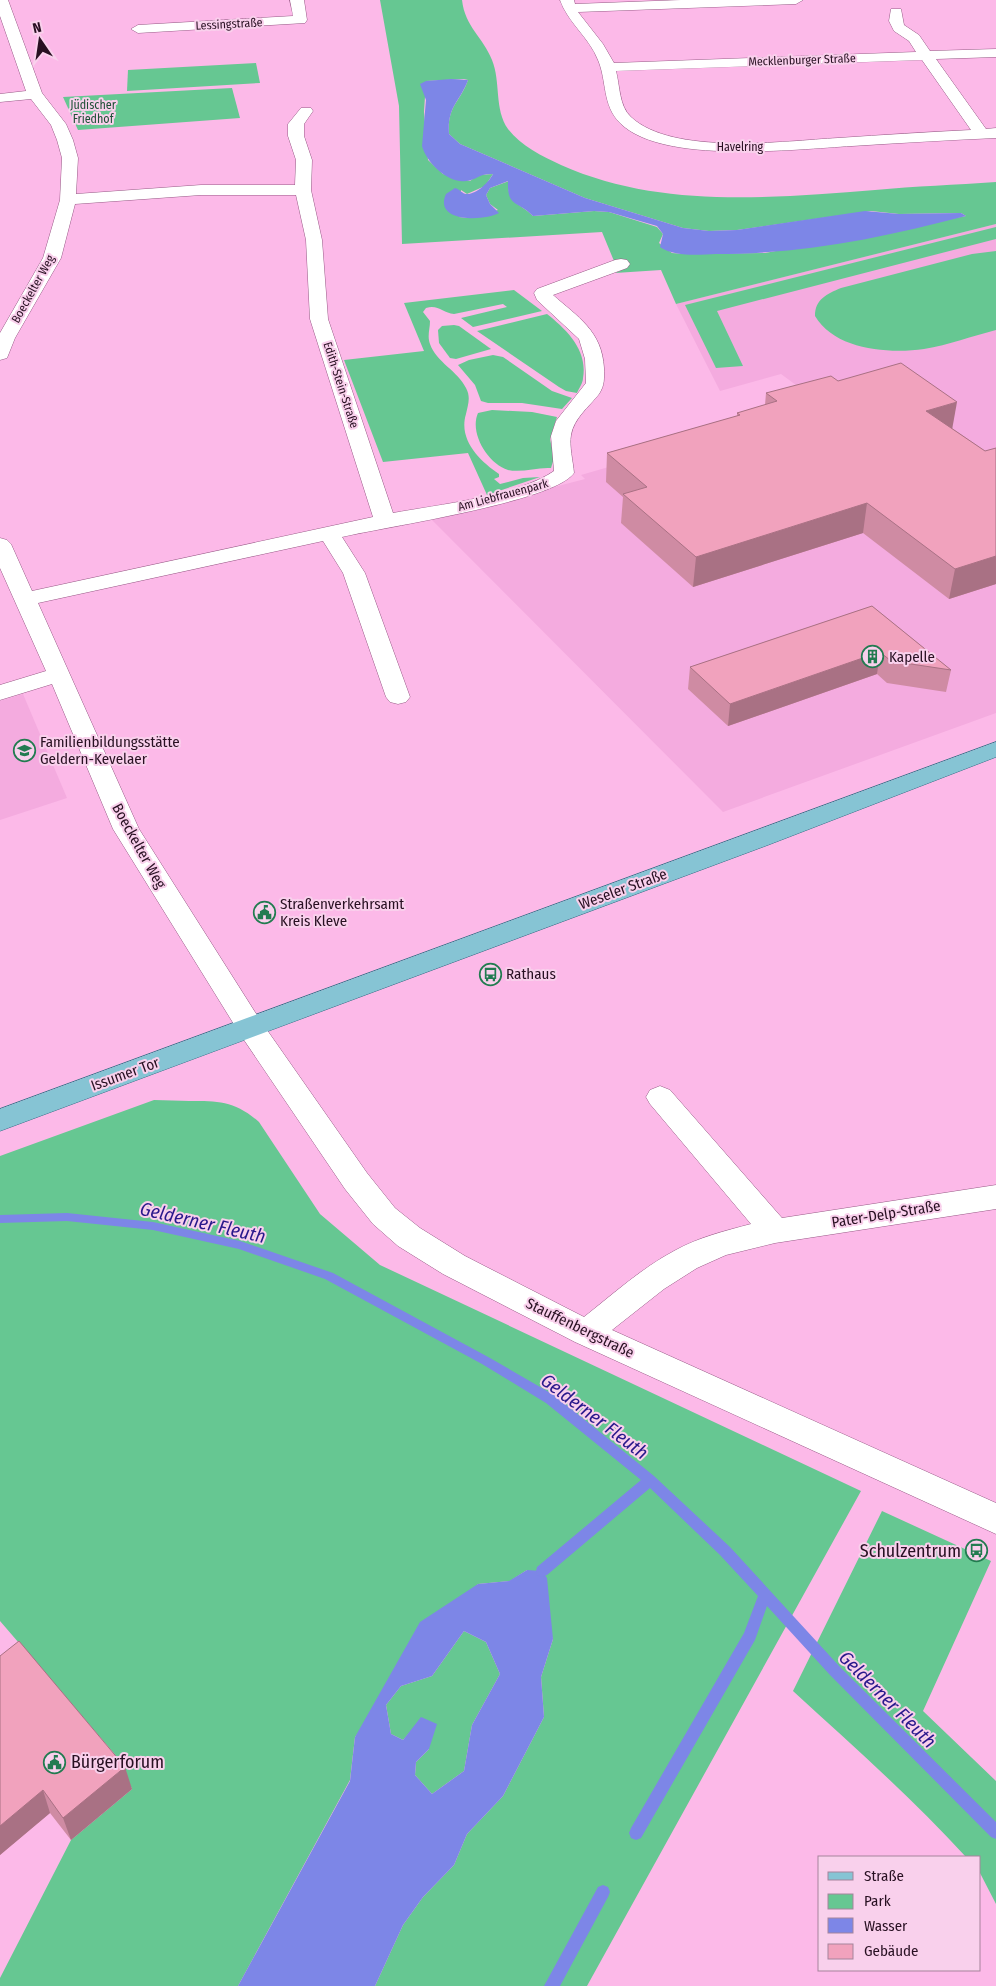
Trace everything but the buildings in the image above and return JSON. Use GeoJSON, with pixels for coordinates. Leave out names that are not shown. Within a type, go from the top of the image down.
{"type":"FeatureCollection","features":[{"type":"Feature","properties":{"kind":"main road","name":"Weseler Straße"},"geometry":{"type":"LineString","coordinates":[[250,1027],[996,749]]}},
{"type":"Feature","properties":{"kind":"main road","name":"Issumer Tor"},"geometry":{"type":"LineString","coordinates":[[0,1120],[250,1027]]}},
{"type":"Feature","properties":{"kind":"street","name":"Boeckelter Weg"},"geometry":{"type":"LineString","coordinates":[[0,354],[6,338],[52,258],[68,200],[70,158],[58,124],[35,94],[1,0]]}},
{"type":"Feature","properties":{"kind":"street","name":"Lessingstraße"},"geometry":{"type":"LineString","coordinates":[[138,29],[300,20],[298,0]]}},
{"type":"Feature","properties":{"kind":"street"},"geometry":{"type":"LineString","coordinates":[[568,4],[796,0]]}},
{"type":"Feature","properties":{"kind":"street","name":"Havelring"},"geometry":{"type":"LineString","coordinates":[[568,4],[597,44],[609,67],[616,103],[623,117],[641,130],[655,136],[687,144],[723,148],[763,148],[989,133]]}},
{"type":"Feature","properties":{"kind":"street"},"geometry":{"type":"LineString","coordinates":[[892,6],[894,17],[900,30],[914,38],[926,56],[989,133]]}},
{"type":"Feature","properties":{"kind":"street","name":"Mecklenburger Straße"},"geometry":{"type":"LineString","coordinates":[[609,67],[996,53]]}},
{"type":"Feature","properties":{"kind":"street"},"geometry":{"type":"LineString","coordinates":[[0,98],[35,94]]}},
{"type":"Feature","properties":{"kind":"street","name":"Edith-Stein-Straße"},"geometry":{"type":"LineString","coordinates":[[306,111],[296,124],[296,136],[304,160],[303,190],[314,240],[319,319],[385,521]]}},
{"type":"Feature","properties":{"kind":"street"},"geometry":{"type":"LineString","coordinates":[[68,200],[201,190],[303,190]]}},
{"type":"Feature","properties":{"kind":"street","name":"Am Liebfrauenpark"},"geometry":{"type":"LineString","coordinates":[[385,521],[489,500],[551,483],[561,477],[564,469],[561,436],[566,421],[591,391],[595,383],[594,359],[588,338],[579,327],[542,296],[543,293],[621,264]]}},
{"type":"Feature","properties":{"kind":"street"},"geometry":{"type":"LineString","coordinates":[[26,599],[385,521]]}},
{"type":"Feature","properties":{"kind":"street"},"geometry":{"type":"LineString","coordinates":[[329,533],[354,573],[398,697]]}},
{"type":"Feature","properties":{"kind":"street","name":"Boeckelter Weg"},"geometry":{"type":"LineString","coordinates":[[0,544],[60,674],[126,829],[250,1027]]}},
{"type":"Feature","properties":{"kind":"street"},"geometry":{"type":"LineString","coordinates":[[0,693],[60,674]]}},
{"type":"Feature","properties":{"kind":"street","name":"Stauffenbergstraße"},"geometry":{"type":"LineString","coordinates":[[250,1027],[356,1182],[384,1216],[409,1237],[454,1265],[586,1333],[996,1519]]}},
{"type":"Feature","properties":{"kind":"street"},"geometry":{"type":"LineString","coordinates":[[660,1097],[775,1231]]}},
{"type":"Feature","properties":{"kind":"street","name":"Pater-Delp-Straße"},"geometry":{"type":"LineString","coordinates":[[586,1333],[653,1280],[686,1259],[720,1244],[775,1231],[996,1197]]}},
{"type":"Feature","properties":{"kind":"shaded area"},"geometry":{"type":"Polygon","coordinates":[[[996,224],[996,713],[723,812],[431,519],[585,479],[581,475],[823,405],[781,374],[720,391],[676,304],[996,224]]]}},
{"type":"Feature","properties":{"kind":"shaded area","name":"Familienbildungsstätte Geldern-Kevelaer"},"geometry":{"type":"Polygon","coordinates":[[[23,694],[67,798],[0,820],[0,701],[23,694]]]}},
{"type":"Feature","properties":{"kind":"green space"},"geometry":{"type":"Polygon","coordinates":[[[380,0],[462,0],[470,25],[488,52],[495,68],[499,104],[508,129],[525,145],[561,165],[599,179],[637,189],[716,197],[796,196],[996,182],[996,224],[676,304],[661,270],[615,273],[628,267],[614,261],[602,232],[402,244],[399,106],[380,0]],[[468,80],[426,81],[424,112],[428,160],[443,174],[470,181],[478,175],[493,174],[485,186],[467,194],[461,190],[459,217],[467,218],[498,210],[490,204],[486,195],[490,188],[509,181],[512,198],[533,216],[594,211],[609,212],[657,227],[663,234],[659,243],[672,253],[684,254],[765,253],[966,216],[961,213],[899,214],[871,211],[737,230],[709,231],[683,228],[585,198],[460,144],[449,134],[449,124],[452,110],[468,80]]]}},
{"type":"Feature","properties":{"kind":"green space"},"geometry":{"type":"Polygon","coordinates":[[[256,63],[260,83],[127,91],[128,70],[256,63]]]}},
{"type":"Feature","properties":{"kind":"green space","name":"Jüdischer Friedhof"},"geometry":{"type":"Polygon","coordinates":[[[232,88],[240,118],[78,130],[63,97],[232,88]]]}},
{"type":"Feature","properties":{"kind":"green space"},"geometry":{"type":"Polygon","coordinates":[[[996,227],[996,239],[717,311],[743,366],[716,368],[685,305],[996,227]]]}},
{"type":"Feature","properties":{"kind":"green space"},"geometry":{"type":"Polygon","coordinates":[[[996,251],[996,330],[924,349],[879,350],[849,343],[824,327],[815,316],[817,305],[820,301],[841,288],[972,254],[996,251]]]}},
{"type":"Feature","properties":{"kind":"green space"},"geometry":{"type":"Polygon","coordinates":[[[514,290],[542,311],[473,327],[461,318],[507,307],[503,304],[454,314],[430,307],[426,308],[423,312],[430,321],[429,338],[433,350],[458,376],[468,391],[469,401],[464,424],[465,433],[472,449],[499,474],[499,477],[494,479],[500,484],[523,478],[540,477],[487,495],[468,453],[383,462],[344,360],[424,351],[404,303],[514,290]]]}},
{"type":"Feature","properties":{"kind":"green space"},"geometry":{"type":"Polygon","coordinates":[[[547,314],[568,333],[579,349],[584,368],[582,382],[577,393],[566,391],[559,387],[477,331],[547,314]]]}},
{"type":"Feature","properties":{"kind":"green space"},"geometry":{"type":"Polygon","coordinates":[[[442,326],[459,326],[491,349],[456,359],[450,358],[439,343],[438,330],[442,326]]]}},
{"type":"Feature","properties":{"kind":"green space"},"geometry":{"type":"Polygon","coordinates":[[[493,355],[503,357],[552,391],[572,398],[562,409],[522,403],[488,403],[481,401],[475,385],[458,365],[469,360],[493,355]]]}},
{"type":"Feature","properties":{"kind":"green space"},"geometry":{"type":"Polygon","coordinates":[[[492,410],[532,412],[557,417],[550,439],[554,458],[551,468],[508,470],[501,467],[487,455],[478,438],[476,421],[478,413],[492,410]]]}},
{"type":"Feature","properties":{"kind":"green space"},"geometry":{"type":"Polygon","coordinates":[[[154,1100],[218,1102],[234,1106],[250,1115],[259,1122],[320,1214],[380,1265],[861,1491],[587,1986],[375,1986],[403,1925],[423,1897],[454,1865],[467,1834],[503,1796],[544,1717],[541,1677],[553,1639],[527,1570],[510,1581],[478,1584],[355,1737],[350,1780],[238,1986],[0,1986],[0,1978],[71,1840],[132,1789],[118,1758],[0,1621],[0,1156],[154,1100]]]}},
{"type":"Feature","properties":{"kind":"green space"},"geometry":{"type":"Polygon","coordinates":[[[882,1511],[991,1561],[923,1711],[996,1781],[996,1904],[981,1875],[981,1856],[965,1856],[903,1793],[793,1691],[882,1511]]]}},
{"type":"Feature","properties":{"kind":"green space"},"geometry":{"type":"Polygon","coordinates":[[[464,1631],[486,1642],[500,1674],[472,1725],[464,1771],[432,1794],[415,1775],[416,1762],[429,1749],[411,1731],[403,1740],[391,1734],[386,1705],[401,1686],[432,1676],[464,1631]]]}},
{"type":"Feature","properties":{"kind":"water"},"geometry":{"type":"Polygon","coordinates":[[[468,80],[452,110],[449,125],[449,134],[460,144],[585,198],[683,228],[709,231],[737,230],[865,211],[899,214],[961,213],[966,216],[873,238],[812,248],[694,255],[680,254],[660,247],[663,234],[657,226],[609,212],[594,211],[533,216],[511,200],[508,181],[490,188],[486,195],[490,204],[499,213],[492,216],[473,218],[453,215],[447,210],[444,203],[446,194],[455,188],[465,194],[470,194],[485,184],[493,174],[466,181],[452,179],[439,171],[424,152],[422,146],[426,100],[420,84],[426,81],[468,80]]]}},
{"type":"Feature","properties":{"kind":"water"},"geometry":{"type":"Polygon","coordinates":[[[527,1570],[542,1571],[547,1578],[553,1639],[541,1677],[544,1717],[503,1796],[467,1834],[454,1865],[423,1897],[403,1925],[375,1986],[238,1986],[350,1781],[355,1737],[420,1622],[478,1584],[509,1581],[527,1570]],[[464,1631],[432,1676],[401,1686],[386,1705],[391,1734],[403,1740],[421,1717],[437,1724],[429,1749],[416,1762],[415,1775],[432,1794],[464,1771],[472,1725],[500,1674],[486,1642],[464,1631]]]}},
{"type":"Feature","properties":{"kind":"waterway","name":"Gelderner Fleuth"},"geometry":{"type":"LineString","coordinates":[[0,1219],[67,1217],[153,1226],[240,1245],[329,1276],[486,1361],[550,1399],[650,1480]]}},
{"type":"Feature","properties":{"kind":"waterway"},"geometry":{"type":"LineString","coordinates":[[542,1571],[650,1480]]}},
{"type":"Feature","properties":{"kind":"waterway","name":"Gelderner Fleuth"},"geometry":{"type":"LineString","coordinates":[[650,1480],[725,1551],[765,1594]]}},
{"type":"Feature","properties":{"kind":"waterway"},"geometry":{"type":"LineString","coordinates":[[636,1833],[750,1636],[765,1594]]}},
{"type":"Feature","properties":{"kind":"waterway","name":"Gelderner Fleuth"},"geometry":{"type":"LineString","coordinates":[[765,1594],[835,1671],[996,1832]]}},
{"type":"Feature","properties":{"kind":"waterway"},"geometry":{"type":"LineString","coordinates":[[552,1986],[603,1892]]}},
{"type":"Feature","properties":{"kind":"place","name":"Kapelle"},"geometry":{"type":"Point","coordinates":[873,657]}},
{"type":"Feature","properties":{"kind":"place","name":"Familienbildungsstätte Geldern-Kevelaer"},"geometry":{"type":"Point","coordinates":[24,751]}},
{"type":"Feature","properties":{"kind":"place","name":"Straßenverkehrsamt Kreis Kleve"},"geometry":{"type":"Point","coordinates":[264,913]}},
{"type":"Feature","properties":{"kind":"place","name":"Rathaus"},"geometry":{"type":"Point","coordinates":[490,974]}},
{"type":"Feature","properties":{"kind":"place","name":"Schulzentrum"},"geometry":{"type":"Point","coordinates":[977,1551]}},
{"type":"Feature","properties":{"kind":"place","name":"Bürgerforum"},"geometry":{"type":"Point","coordinates":[55,1762]}}]}
